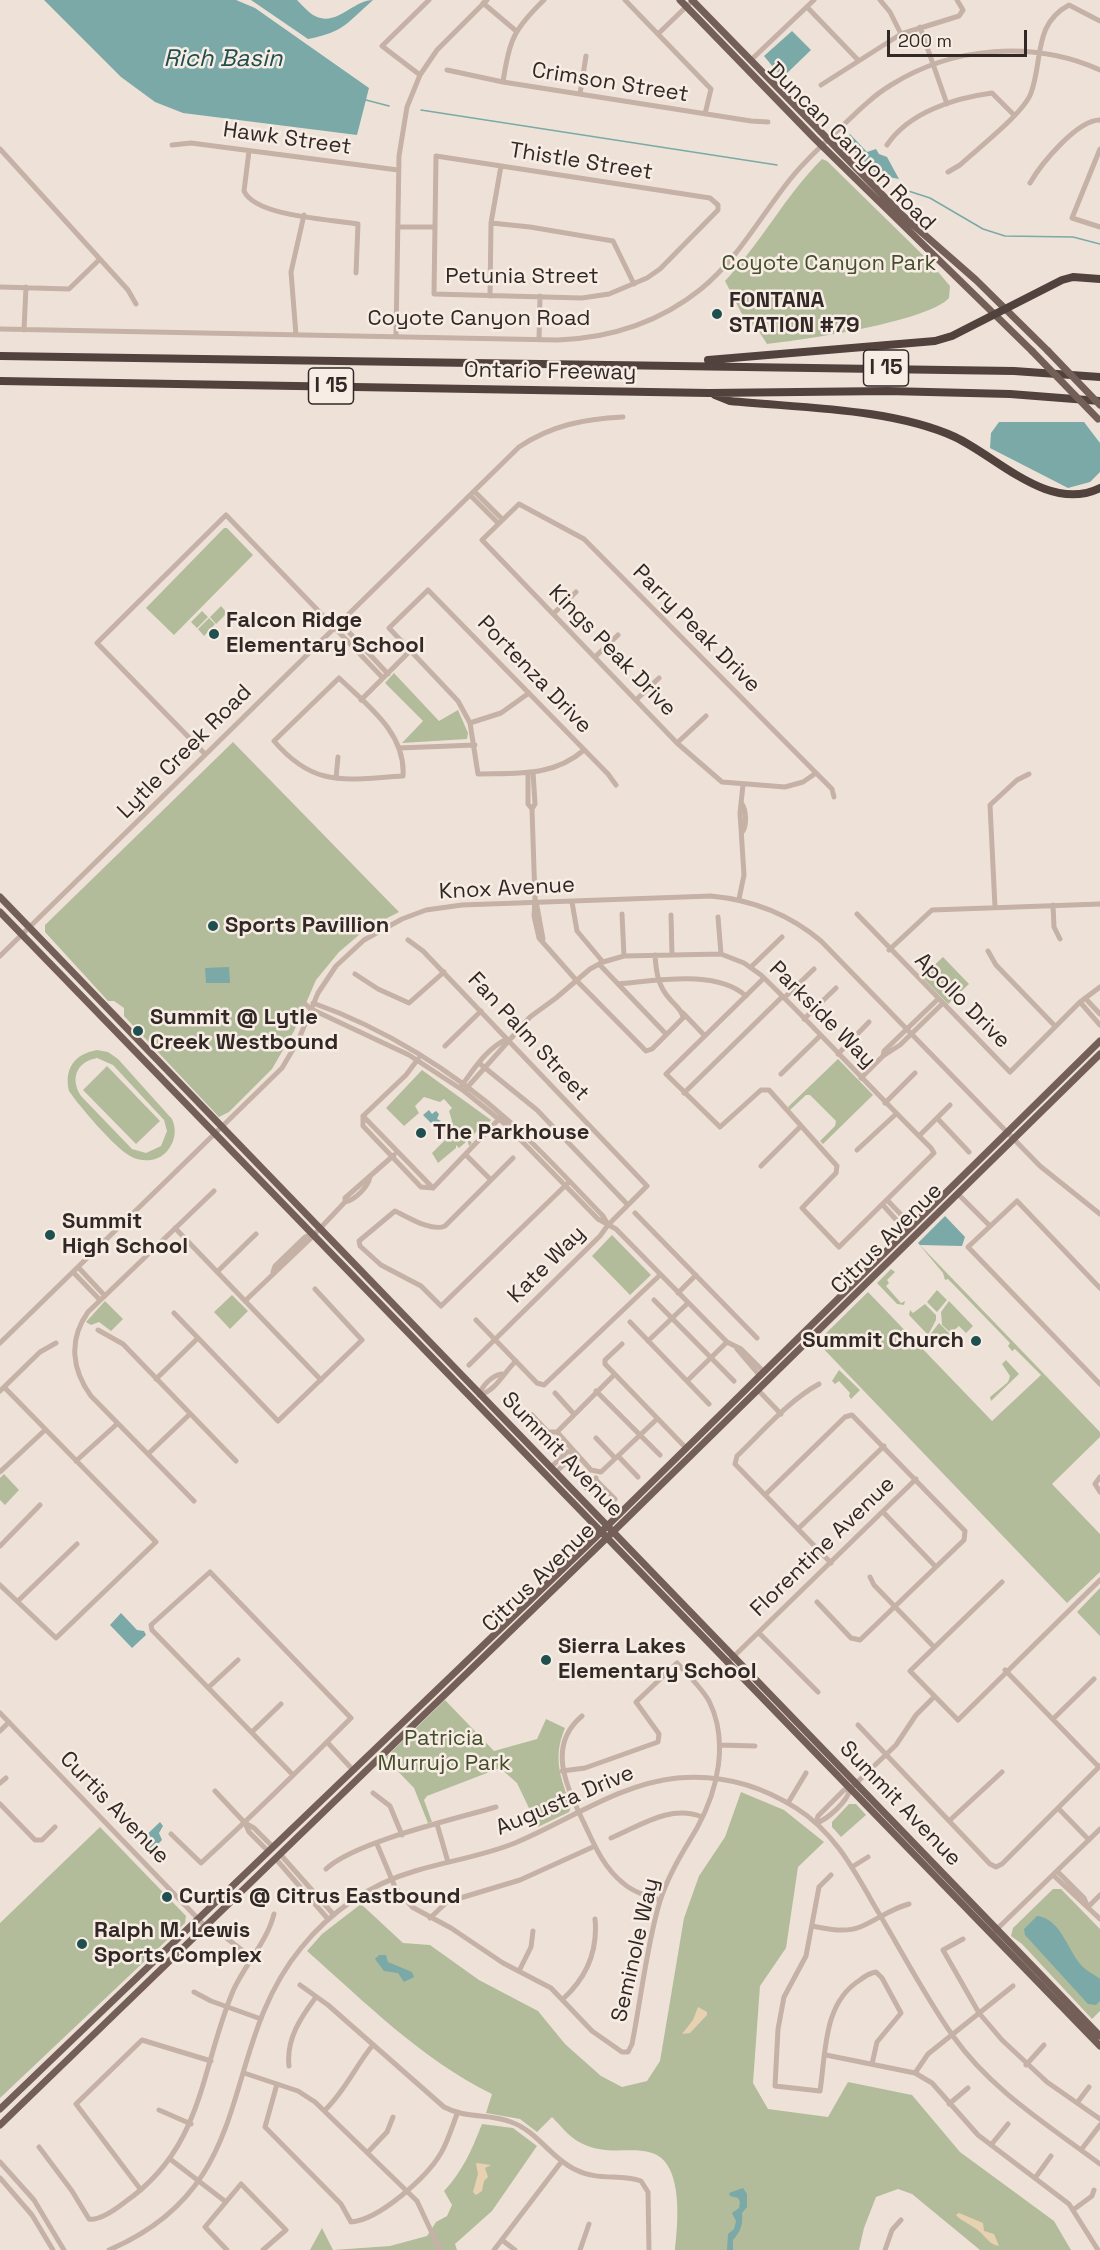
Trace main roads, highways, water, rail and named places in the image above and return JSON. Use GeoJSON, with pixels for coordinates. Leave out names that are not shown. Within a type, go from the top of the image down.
{"type":"FeatureCollection","features":[{"type":"Feature","properties":{"kind":"highway"},"geometry":{"type":"LineString","coordinates":[[672,364],[809,350],[935,341],[952,336],[1062,280],[1073,277],[1100,279]]}},
{"type":"Feature","properties":{"kind":"highway","name":"Ontario Freeway"},"geometry":{"type":"LineString","coordinates":[[0,356],[1014,370],[1100,377]]}},
{"type":"Feature","properties":{"kind":"highway","name":"Ontario Freeway"},"geometry":{"type":"LineString","coordinates":[[0,381],[709,393],[1010,394],[1100,403]]}},
{"type":"Feature","properties":{"kind":"highway"},"geometry":{"type":"LineString","coordinates":[[709,393],[730,401],[901,420],[933,428],[958,439],[1040,487],[1076,496],[1100,488]]}},
{"type":"Feature","properties":{"kind":"main road","name":"Duncan Canyon Road"},"geometry":{"type":"LineString","coordinates":[[680,0],[996,314],[1099,420]]}},
{"type":"Feature","properties":{"kind":"main road","name":"Duncan Canyon Road"},"geometry":{"type":"LineString","coordinates":[[692,0],[751,60],[825,143],[1005,309],[1100,403]]}},
{"type":"Feature","properties":{"kind":"main road","name":"Summit Avenue"},"geometry":{"type":"LineString","coordinates":[[0,897],[219,1132]]}},
{"type":"Feature","properties":{"kind":"main road","name":"Summit Avenue"},"geometry":{"type":"LineString","coordinates":[[0,912],[219,1132],[603,1529]]}},
{"type":"Feature","properties":{"kind":"main road","name":"Citrus Avenue"},"geometry":{"type":"LineString","coordinates":[[0,2109],[603,1529],[1100,1041]]}},
{"type":"Feature","properties":{"kind":"main road","name":"Citrus Avenue"},"geometry":{"type":"LineString","coordinates":[[0,2125],[609,1536],[1100,1054]]}},
{"type":"Feature","properties":{"kind":"main road","name":"Summit Avenue"},"geometry":{"type":"LineString","coordinates":[[315,1231],[479,1395],[552,1471],[609,1536],[994,1932],[1100,2046]]}},
{"type":"Feature","properties":{"kind":"main road"},"geometry":{"type":"LineString","coordinates":[[271,1849],[277,1856]]}},
{"type":"Feature","properties":{"kind":"main road","name":"Summit Avenue"},"geometry":{"type":"LineString","coordinates":[[994,1932],[1100,2036]]}},
{"type":"Feature","properties":{"kind":"water","name":"Rich Basin"},"geometry":{"type":"Polygon","coordinates":[[[44,0],[236,0],[255,8],[369,88],[357,135],[183,113],[155,102],[121,77],[44,0]]]}},
{"type":"Feature","properties":{"kind":"water"},"geometry":{"type":"Polygon","coordinates":[[[251,0],[297,0],[313,15],[331,18],[366,1],[373,0],[338,30],[308,39],[251,0]]]}},
{"type":"Feature","properties":{"kind":"water"},"geometry":{"type":"Polygon","coordinates":[[[792,31],[811,50],[782,78],[764,56],[792,31]]]}},
{"type":"Feature","properties":{"kind":"water"},"geometry":{"type":"Polygon","coordinates":[[[850,134],[867,152],[876,149],[879,154],[887,157],[899,179],[878,175],[846,143],[845,139],[850,134]]]}},
{"type":"Feature","properties":{"kind":"water"},"geometry":{"type":"Polygon","coordinates":[[[999,422],[1084,422],[1100,443],[1100,472],[1090,482],[1068,488],[990,448],[991,433],[999,422]]]}},
{"type":"Feature","properties":{"kind":"water"},"geometry":{"type":"Polygon","coordinates":[[[229,967],[230,983],[206,983],[205,968],[229,967]]]}},
{"type":"Feature","properties":{"kind":"water"},"geometry":{"type":"Polygon","coordinates":[[[429,1110],[432,1114],[436,1111],[439,1114],[437,1119],[441,1121],[435,1127],[423,1115],[429,1110]]]}},
{"type":"Feature","properties":{"kind":"water"},"geometry":{"type":"Polygon","coordinates":[[[945,1216],[965,1237],[962,1246],[920,1245],[918,1243],[945,1216]]]}},
{"type":"Feature","properties":{"kind":"water"},"geometry":{"type":"Polygon","coordinates":[[[121,1613],[137,1630],[144,1631],[146,1635],[132,1648],[110,1625],[121,1613]]]}},
{"type":"Feature","properties":{"kind":"water"},"geometry":{"type":"Polygon","coordinates":[[[160,1822],[163,1826],[159,1833],[162,1840],[149,1853],[138,1843],[160,1822]]]}},
{"type":"Feature","properties":{"kind":"water"},"geometry":{"type":"Polygon","coordinates":[[[1037,1916],[1045,1918],[1058,1929],[1081,1965],[1100,1979],[1100,2001],[1096,2005],[1088,2004],[1025,1935],[1024,1929],[1037,1916]]]}},
{"type":"Feature","properties":{"kind":"water"},"geometry":{"type":"Polygon","coordinates":[[[379,1955],[386,1955],[388,1962],[412,1972],[414,1977],[404,1982],[398,1973],[384,1971],[375,1959],[379,1955]]]}},
{"type":"Feature","properties":{"kind":"water"},"geometry":{"type":"Polygon","coordinates":[[[743,2188],[747,2194],[747,2207],[742,2213],[740,2230],[733,2240],[733,2250],[727,2250],[728,2234],[734,2229],[736,2221],[732,2213],[739,2208],[740,2202],[738,2198],[730,2196],[729,2193],[743,2188]]]}},
{"type":"Feature","properties":{"kind":"waterway"},"geometry":{"type":"LineString","coordinates":[[366,100],[389,106]]}},
{"type":"Feature","properties":{"kind":"waterway"},"geometry":{"type":"LineString","coordinates":[[421,110],[777,165]]}},
{"type":"Feature","properties":{"kind":"waterway"},"geometry":{"type":"LineString","coordinates":[[896,187],[930,198],[983,229],[1005,236],[1073,237],[1100,244]]}},
{"type":"Feature","properties":{"kind":"place","name":"FONTANA STATION #79"},"geometry":{"type":"Point","coordinates":[717,314]}},
{"type":"Feature","properties":{"kind":"place","name":"Falcon Ridge Elementary School"},"geometry":{"type":"Point","coordinates":[214,634]}},
{"type":"Feature","properties":{"kind":"place","name":"Sports Pavillion"},"geometry":{"type":"Point","coordinates":[213,926]}},
{"type":"Feature","properties":{"kind":"place","name":"Summit @ Lytle Creek Westbound"},"geometry":{"type":"Point","coordinates":[138,1031]}},
{"type":"Feature","properties":{"kind":"place","name":"The Parkhouse"},"geometry":{"type":"Point","coordinates":[421,1133]}},
{"type":"Feature","properties":{"kind":"place","name":"Summit High School"},"geometry":{"type":"Point","coordinates":[50,1235]}},
{"type":"Feature","properties":{"kind":"place","name":"Summit Church"},"geometry":{"type":"Point","coordinates":[976,1341]}},
{"type":"Feature","properties":{"kind":"place","name":"Sierra Lakes Elementary School"},"geometry":{"type":"Point","coordinates":[546,1660]}},
{"type":"Feature","properties":{"kind":"place","name":"Curtis @ Citrus Eastbound"},"geometry":{"type":"Point","coordinates":[167,1897]}},
{"type":"Feature","properties":{"kind":"place","name":"Ralph M. Lewis Sports Complex"},"geometry":{"type":"Point","coordinates":[82,1944]}},
{"type":"Feature","properties":{"kind":"park label","name":"Coyote Canyon Park"},"geometry":{"type":"Point","coordinates":[829,264]}},
{"type":"Feature","properties":{"kind":"park label","name":"Patricia Murrujo Park"},"geometry":{"type":"Point","coordinates":[444,1752]}}]}
